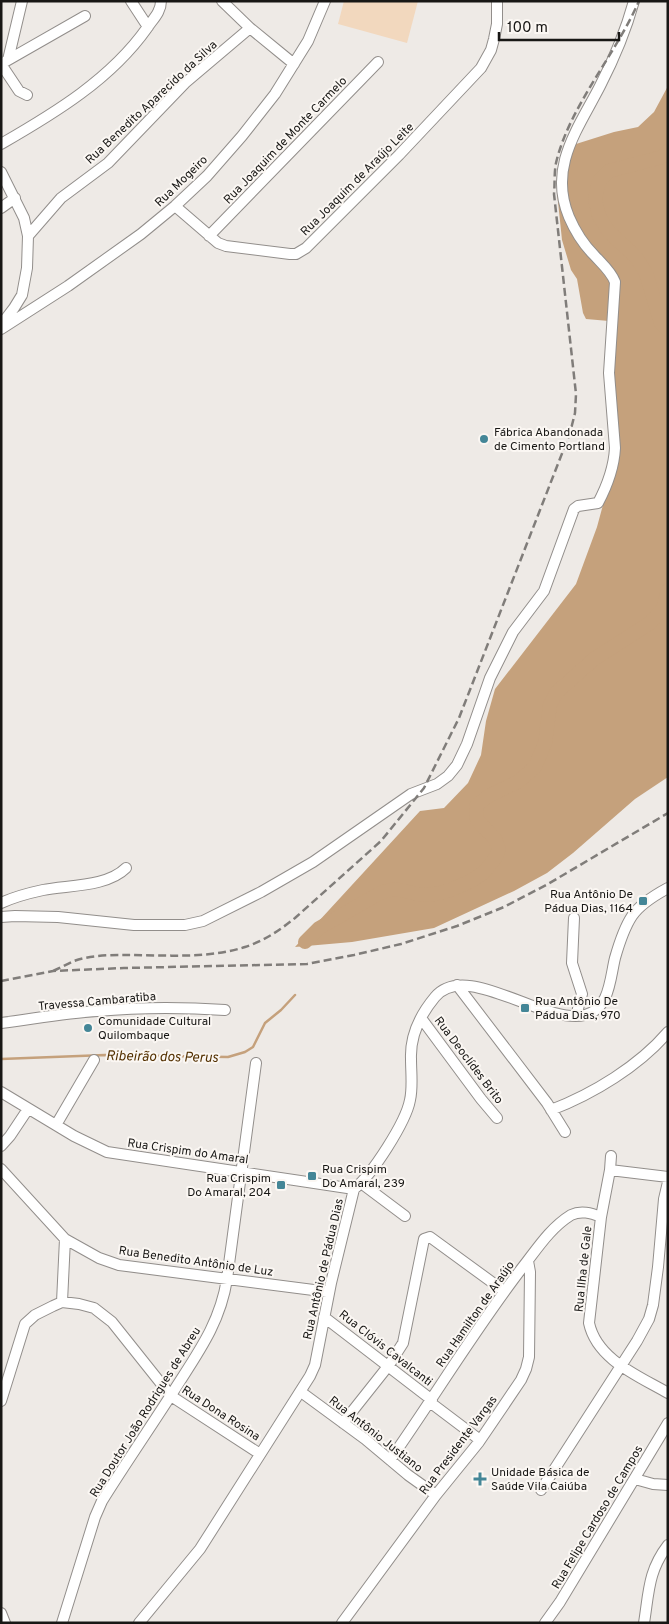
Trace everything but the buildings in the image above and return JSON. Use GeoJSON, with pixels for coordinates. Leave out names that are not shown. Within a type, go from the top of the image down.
{"type":"FeatureCollection","features":[{"type":"Feature","properties":{"kind":"street"},"geometry":{"type":"LineString","coordinates":[[22,1],[3,63],[19,91],[27,95]]}},
{"type":"Feature","properties":{"kind":"street"},"geometry":{"type":"LineString","coordinates":[[131,1],[148,27]]}},
{"type":"Feature","properties":{"kind":"street"},"geometry":{"type":"LineString","coordinates":[[1,144],[65,106],[96,82],[138,40],[159,12],[161,1]]}},
{"type":"Feature","properties":{"kind":"street"},"geometry":{"type":"LineString","coordinates":[[222,1],[250,28],[294,64]]}},
{"type":"Feature","properties":{"kind":"street","name":"Rua Mogeiro"},"geometry":{"type":"LineString","coordinates":[[1,327],[68,286],[141,234],[207,176],[275,94],[310,36],[325,1]]}},
{"type":"Feature","properties":{"kind":"street","name":"Rua Joaquim de Araújo Leite"},"geometry":{"type":"LineString","coordinates":[[175,206],[218,243],[226,246],[296,254],[306,248],[481,68],[494,39],[497,24],[497,1]]}},
{"type":"Feature","properties":{"kind":"street"},"geometry":{"type":"LineString","coordinates":[[1,917],[58,917],[134,925],[185,925],[203,921],[254,896],[313,862],[411,794],[437,784],[457,766],[467,744],[490,678],[514,632],[544,592],[574,509],[578,506],[598,503],[605,489],[614,460],[615,443],[609,373],[615,282],[607,269],[574,229],[564,203],[561,181],[569,144],[601,85],[624,34],[634,1]]}},
{"type":"Feature","properties":{"kind":"street"},"geometry":{"type":"LineString","coordinates":[[3,63],[85,16]]}},
{"type":"Feature","properties":{"kind":"street","name":"Rua Benedito Aparecido da Silva"},"geometry":{"type":"LineString","coordinates":[[28,236],[61,198],[108,162],[185,83],[250,28]]}},
{"type":"Feature","properties":{"kind":"street","name":"Rua Joaquim de Monte Carmelo"},"geometry":{"type":"LineString","coordinates":[[210,236],[378,62]]}},
{"type":"Feature","properties":{"kind":"street"},"geometry":{"type":"LineString","coordinates":[[1,172],[24,218],[28,236],[27,268],[22,295],[1,327]]}},
{"type":"Feature","properties":{"kind":"street"},"geometry":{"type":"LineString","coordinates":[[1,208],[15,198]]}},
{"type":"Feature","properties":{"kind":"street"},"geometry":{"type":"LineString","coordinates":[[1,903],[41,890],[103,881],[114,877],[126,868]]}},
{"type":"Feature","properties":{"kind":"street"},"geometry":{"type":"LineString","coordinates":[[457,985],[473,986],[546,1010],[576,1016],[590,1013],[604,999],[609,989],[616,956],[632,916],[642,906],[668,888]]}},
{"type":"Feature","properties":{"kind":"street"},"geometry":{"type":"LineString","coordinates":[[574,918],[572,963],[582,994],[576,1016]]}},
{"type":"Feature","properties":{"kind":"street"},"geometry":{"type":"LineString","coordinates":[[457,985],[552,1110],[565,1132]]}},
{"type":"Feature","properties":{"kind":"street","name":"Rua Antônio de Pádua Dias"},"geometry":{"type":"LineString","coordinates":[[139,1623],[200,1549],[302,1392],[310,1376],[315,1365],[329,1292],[357,1186],[395,1134],[407,1113],[412,1090],[411,1046],[415,1029],[420,1018],[436,995],[444,989],[457,985]]}},
{"type":"Feature","properties":{"kind":"street","name":"Travessa Cambaratiba"},"geometry":{"type":"LineString","coordinates":[[1,1023],[97,1010],[167,1007],[225,1010]]}},
{"type":"Feature","properties":{"kind":"street","name":"Rua Deoclídes Brito"},"geometry":{"type":"LineString","coordinates":[[420,1018],[497,1118]]}},
{"type":"Feature","properties":{"kind":"street"},"geometry":{"type":"LineString","coordinates":[[552,1110],[624,1072],[668,1032]]}},
{"type":"Feature","properties":{"kind":"street"},"geometry":{"type":"LineString","coordinates":[[56,1125],[94,1060]]}},
{"type":"Feature","properties":{"kind":"street","name":"Rua Doutor João Rodrigues de Abreu"},"geometry":{"type":"LineString","coordinates":[[62,1623],[95,1517],[102,1501],[213,1328],[222,1304],[256,1063]]}},
{"type":"Feature","properties":{"kind":"street","name":"Rua Crispim do Amaral"},"geometry":{"type":"LineString","coordinates":[[1,1092],[56,1125],[107,1152],[241,1172],[357,1186]]}},
{"type":"Feature","properties":{"kind":"street"},"geometry":{"type":"LineString","coordinates":[[1,1146],[6,1134],[28,1109]]}},
{"type":"Feature","properties":{"kind":"street","name":"Rua Ilha de Gale"},"geometry":{"type":"LineString","coordinates":[[611,1156],[601,1216],[590,1323],[592,1334],[606,1353],[622,1366],[668,1393]]}},
{"type":"Feature","properties":{"kind":"street","name":"Rua Benedito Antônio de Luz"},"geometry":{"type":"LineString","coordinates":[[1,1169],[65,1239],[99,1258],[119,1265],[329,1292]]}},
{"type":"Feature","properties":{"kind":"street"},"geometry":{"type":"LineString","coordinates":[[610,1170],[668,1176]]}},
{"type":"Feature","properties":{"kind":"street"},"geometry":{"type":"LineString","coordinates":[[541,1490],[622,1366],[651,1312],[658,1267],[664,1199],[668,1182]]}},
{"type":"Feature","properties":{"kind":"street"},"geometry":{"type":"LineString","coordinates":[[357,1186],[404,1216]]}},
{"type":"Feature","properties":{"kind":"street","name":"Rua Hamilton de Araújo"},"geometry":{"type":"LineString","coordinates":[[390,1460],[504,1291],[538,1245],[559,1223],[573,1214],[582,1212],[601,1216]]}},
{"type":"Feature","properties":{"kind":"street"},"geometry":{"type":"LineString","coordinates":[[343,1423],[389,1365],[403,1343],[424,1239],[430,1236],[504,1291]]}},
{"type":"Feature","properties":{"kind":"street"},"geometry":{"type":"LineString","coordinates":[[1,1401],[25,1324],[42,1310],[62,1302],[65,1239]]}},
{"type":"Feature","properties":{"kind":"street","name":"Rua Presidente Vargas"},"geometry":{"type":"LineString","coordinates":[[342,1623],[436,1495],[480,1440],[517,1387],[528,1363],[530,1272],[528,1261]]}},
{"type":"Feature","properties":{"kind":"street","name":"Rua Dona Rosina"},"geometry":{"type":"LineString","coordinates":[[62,1302],[94,1308],[106,1316],[171,1396],[260,1454]]}},
{"type":"Feature","properties":{"kind":"street","name":"Rua Clóvis Cavalcanti"},"geometry":{"type":"LineString","coordinates":[[324,1317],[389,1365],[480,1440]]}},
{"type":"Feature","properties":{"kind":"street","name":"Rua Antônio Justiano"},"geometry":{"type":"LineString","coordinates":[[302,1392],[436,1495]]}},
{"type":"Feature","properties":{"kind":"street","name":"Rua Felipe Cardoso de Campos"},"geometry":{"type":"LineString","coordinates":[[545,1623],[560,1602],[599,1535],[635,1480],[668,1422]]}},
{"type":"Feature","properties":{"kind":"street"},"geometry":{"type":"LineString","coordinates":[[635,1480],[668,1485]]}},
{"type":"Feature","properties":{"kind":"street"},"geometry":{"type":"LineString","coordinates":[[644,1623],[651,1576],[668,1544]]}},
{"type":"Feature","properties":{"kind":"street"},"geometry":{"type":"LineString","coordinates":[[1,1613],[5,1623]]}},
{"type":"Feature","properties":{"kind":"shaded area"},"geometry":{"type":"Polygon","coordinates":[[[344,1],[418,1],[407,43],[338,24],[344,1]]]}},
{"type":"Feature","properties":{"kind":"shaded area"},"geometry":{"type":"Polygon","coordinates":[[[668,86],[668,777],[635,799],[547,873],[514,891],[434,928],[352,942],[295,947],[420,811],[444,808],[468,783],[481,755],[486,721],[495,689],[576,584],[597,527],[617,440],[609,321],[586,319],[583,313],[577,279],[571,270],[562,240],[557,192],[559,164],[576,144],[614,132],[638,127],[654,112],[668,86]]]}},
{"type":"Feature","properties":{"kind":"waterway","name":"Ribeirão dos Perus"},"geometry":{"type":"LineString","coordinates":[[668,151],[662,157],[609,171],[599,181],[595,199],[599,216],[609,232],[636,257],[646,273],[661,323],[668,330]]}},
{"type":"Feature","properties":{"kind":"waterway","name":"Ribeirão dos Perus"},"geometry":{"type":"LineString","coordinates":[[305,942],[319,928],[382,892],[395,889],[430,895],[448,891],[471,881],[483,873],[494,860],[499,849],[495,839],[477,820],[476,806],[487,797],[519,781],[535,767],[545,743],[550,705],[556,693],[594,659],[650,623],[663,608],[668,590]]}},
{"type":"Feature","properties":{"kind":"waterway","name":"Ribeirão dos Perus"},"geometry":{"type":"LineString","coordinates":[[1,1059],[105,1055],[228,1057],[245,1052],[253,1047],[265,1023],[295,995]]}},
{"type":"Feature","properties":{"kind":"railway"},"geometry":{"type":"LineString","coordinates":[[53,971],[74,961],[94,956],[202,955],[231,951],[259,942],[295,918],[381,841],[424,788],[459,718],[570,433],[575,413],[576,394],[554,194],[555,167],[562,142],[571,122],[639,1]]}},
{"type":"Feature","properties":{"kind":"railway"},"geometry":{"type":"LineString","coordinates":[[1,981],[53,971],[307,964],[401,944],[457,926],[504,907],[548,884],[668,813]]}},
{"type":"Feature","properties":{"kind":"place","name":"Fábrica Abandonada de Cimento Portland"},"geometry":{"type":"Point","coordinates":[484,439]}},
{"type":"Feature","properties":{"kind":"place","name":"Rua Antônio De Pádua Dias, 1164"},"geometry":{"type":"Point","coordinates":[643,901]}},
{"type":"Feature","properties":{"kind":"place","name":"Rua Antônio De Pádua Dias, 970"},"geometry":{"type":"Point","coordinates":[525,1008]}},
{"type":"Feature","properties":{"kind":"place","name":"Comunidade Cultural Quilombaque"},"geometry":{"type":"Point","coordinates":[88,1028]}},
{"type":"Feature","properties":{"kind":"place","name":"Rua Crispim Do Amaral, 239"},"geometry":{"type":"Point","coordinates":[312,1176]}},
{"type":"Feature","properties":{"kind":"place","name":"Rua Crispim Do Amaral, 204"},"geometry":{"type":"Point","coordinates":[281,1185]}},
{"type":"Feature","properties":{"kind":"place","name":"Unidade Básica de Saúde Vila Caiúba"},"geometry":{"type":"Point","coordinates":[480,1479]}}]}
